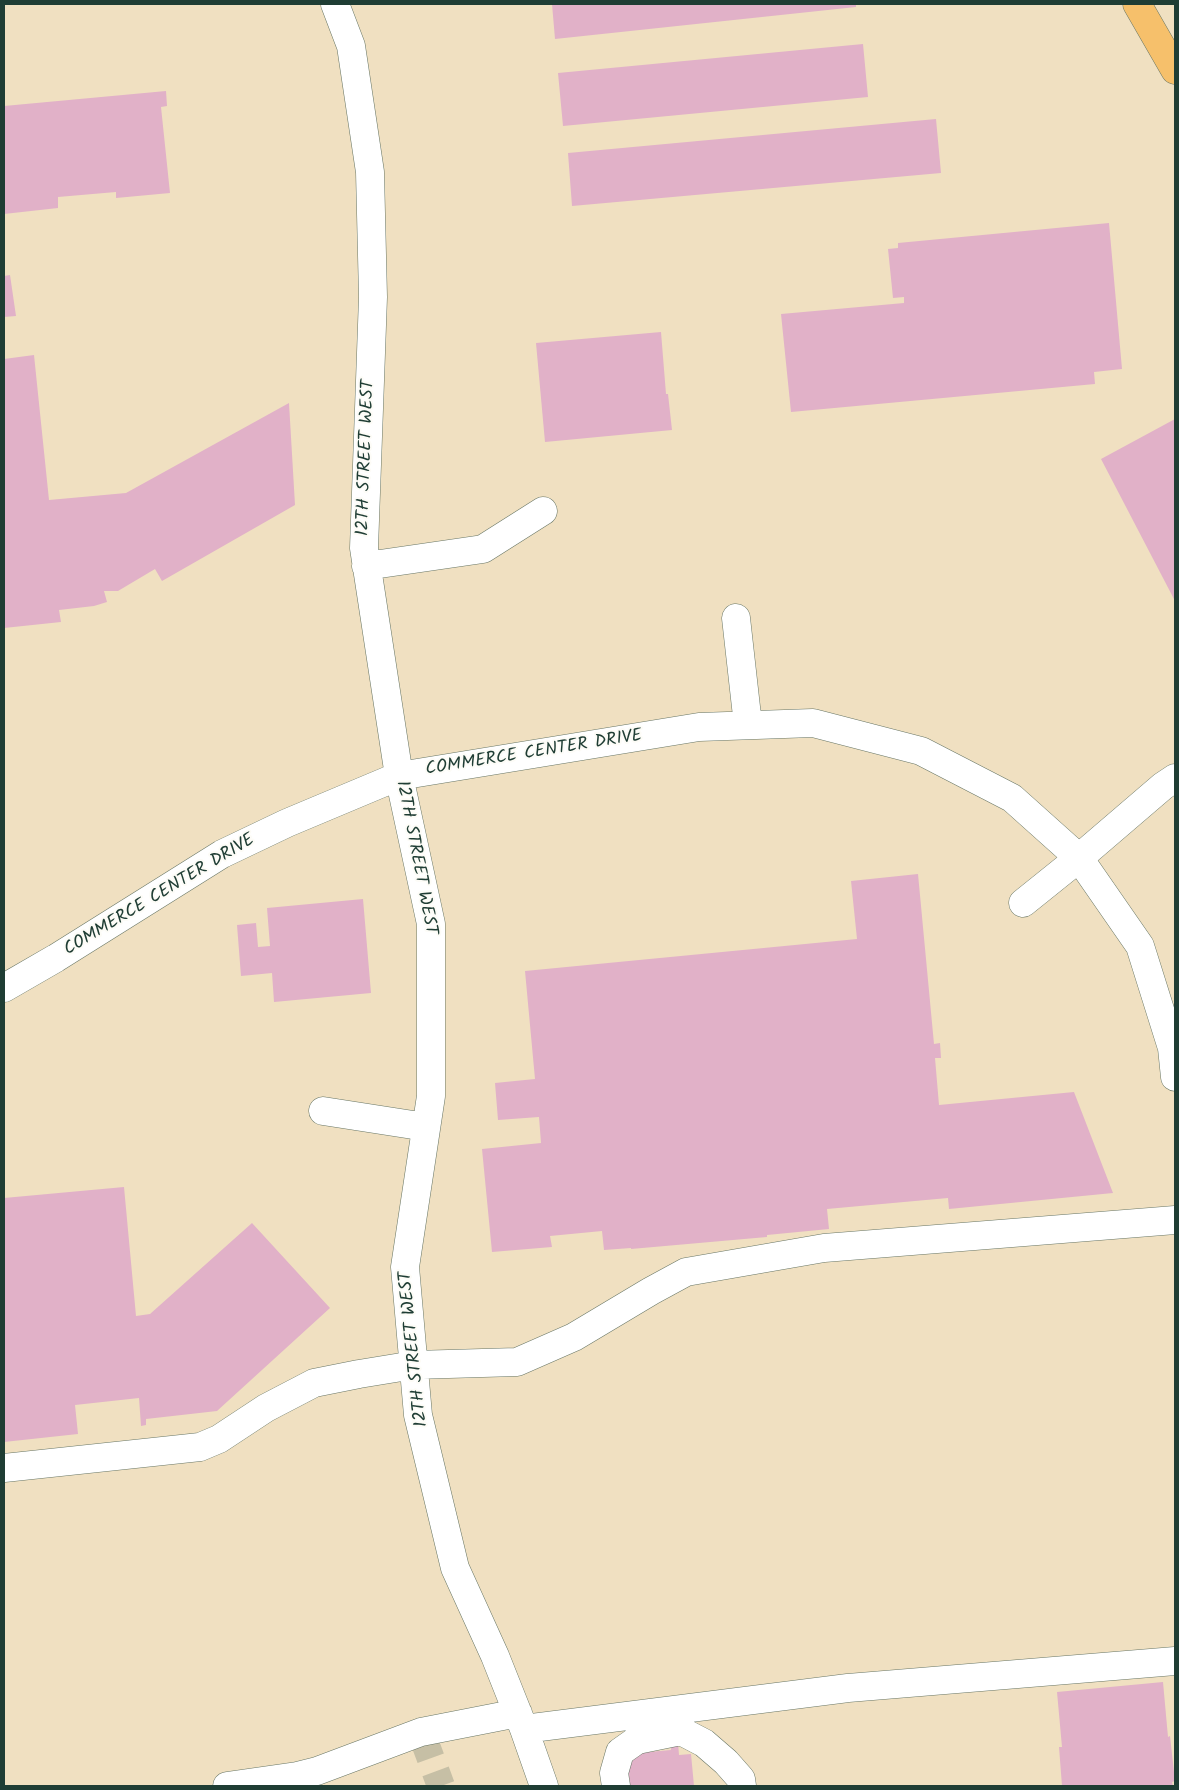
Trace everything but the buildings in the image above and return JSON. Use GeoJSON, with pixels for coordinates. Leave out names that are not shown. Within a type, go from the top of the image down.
{"type":"FeatureCollection","features":[{"type":"Feature","properties":{"kind":"highway"},"geometry":{"type":"LineString","coordinates":[[1137,4],[1175,70]]}},
{"type":"Feature","properties":{"kind":"street","name":"12TH STREET WEST"},"geometry":{"type":"LineString","coordinates":[[335,4],[351,46],[370,172],[373,297],[364,548],[398,776],[431,924],[430,1096],[405,1267],[418,1415],[456,1568],[495,1656],[544,1786]]}},
{"type":"Feature","properties":{"kind":"street"},"geometry":{"type":"LineString","coordinates":[[366,566],[483,549],[543,511]]}},
{"type":"Feature","properties":{"kind":"street"},"geometry":{"type":"LineString","coordinates":[[736,618],[748,725]]}},
{"type":"Feature","properties":{"kind":"street","name":"COMMERCE CENTER DRIVE"},"geometry":{"type":"LineString","coordinates":[[4,988],[56,958],[222,854],[287,822],[398,776],[699,727],[813,723],[921,751],[1012,798],[1080,858],[1140,946],[1172,1048],[1175,1077]]}},
{"type":"Feature","properties":{"kind":"street"},"geometry":{"type":"LineString","coordinates":[[1023,903],[1175,778]]}},
{"type":"Feature","properties":{"kind":"street"},"geometry":{"type":"LineString","coordinates":[[323,1111],[426,1127]]}},
{"type":"Feature","properties":{"kind":"street"},"geometry":{"type":"LineString","coordinates":[[4,1468],[200,1448],[219,1439],[266,1408],[314,1383],[414,1366],[517,1362],[574,1337],[686,1272],[824,1248],[1175,1220]]}},
{"type":"Feature","properties":{"kind":"street"},"geometry":{"type":"LineString","coordinates":[[227,1786],[297,1776],[317,1771],[421,1732],[848,1688],[1175,1661]]}},
{"type":"Feature","properties":{"kind":"street"},"geometry":{"type":"LineString","coordinates":[[616,1786],[614,1773],[620,1752],[637,1740],[682,1731],[704,1743],[719,1756],[740,1779],[742,1786]]}},
{"type":"Feature","properties":{"kind":"street"},"geometry":{"type":"LineString","coordinates":[[719,1756],[722,1786]]}},
{"type":"Feature","properties":{"kind":"tunnel"},"geometry":{"type":"LineString","coordinates":[[421,1732],[441,1786]]}}]}
